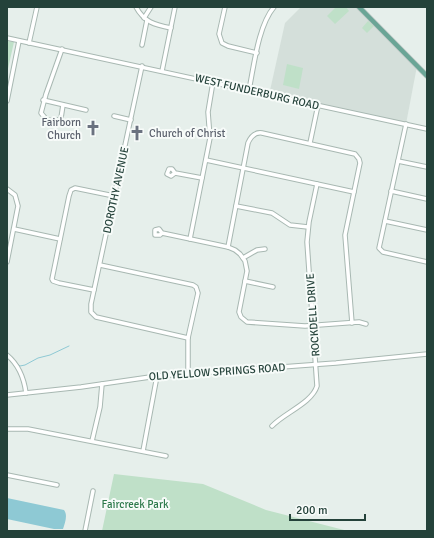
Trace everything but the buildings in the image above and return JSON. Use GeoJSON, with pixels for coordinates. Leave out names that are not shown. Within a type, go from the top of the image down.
{"type":"FeatureCollection","features":[{"type":"Feature","properties":{"kind":"main road"},"geometry":{"type":"LineString","coordinates":[[359,7],[427,76]]}},
{"type":"Feature","properties":{"kind":"street"},"geometry":{"type":"LineString","coordinates":[[29,43],[36,7]]}},
{"type":"Feature","properties":{"kind":"street"},"geometry":{"type":"LineString","coordinates":[[136,7],[145,19],[154,24],[171,28]]}},
{"type":"Feature","properties":{"kind":"street"},"geometry":{"type":"LineString","coordinates":[[142,45],[145,19],[151,7]]}},
{"type":"Feature","properties":{"kind":"street"},"geometry":{"type":"LineString","coordinates":[[162,71],[175,7]]}},
{"type":"Feature","properties":{"kind":"street"},"geometry":{"type":"LineString","coordinates":[[225,7],[219,34],[222,42],[228,46],[257,52]]}},
{"type":"Feature","properties":{"kind":"street"},"geometry":{"type":"LineString","coordinates":[[249,90],[264,24],[274,7]]}},
{"type":"Feature","properties":{"kind":"street","name":"WEST FUNDERBURG ROAD"},"geometry":{"type":"LineString","coordinates":[[7,38],[142,66],[427,129]]}},
{"type":"Feature","properties":{"kind":"street"},"geometry":{"type":"LineString","coordinates":[[7,101],[19,41]]}},
{"type":"Feature","properties":{"kind":"street"},"geometry":{"type":"LineString","coordinates":[[62,49],[40,111],[46,119],[57,121],[60,119],[63,105]]}},
{"type":"Feature","properties":{"kind":"street","name":"DOROTHY AVENUE"},"geometry":{"type":"LineString","coordinates":[[142,66],[90,308],[96,317],[188,338]]}},
{"type":"Feature","properties":{"kind":"street"},"geometry":{"type":"LineString","coordinates":[[190,239],[210,133],[208,112],[213,82]]}},
{"type":"Feature","properties":{"kind":"street"},"geometry":{"type":"LineString","coordinates":[[44,100],[86,110]]}},
{"type":"Feature","properties":{"kind":"street"},"geometry":{"type":"LineString","coordinates":[[310,143],[318,105]]}},
{"type":"Feature","properties":{"kind":"street"},"geometry":{"type":"LineString","coordinates":[[114,116],[131,120]]}},
{"type":"Feature","properties":{"kind":"street"},"geometry":{"type":"LineString","coordinates":[[406,124],[379,246],[383,252],[427,262]]}},
{"type":"Feature","properties":{"kind":"street"},"geometry":{"type":"LineString","coordinates":[[228,247],[250,138],[254,134],[260,133],[351,152],[358,157],[360,163],[345,238],[352,323]]}},
{"type":"Feature","properties":{"kind":"street"},"geometry":{"type":"LineString","coordinates":[[206,160],[354,192]]}},
{"type":"Feature","properties":{"kind":"street"},"geometry":{"type":"LineString","coordinates":[[398,161],[427,167]]}},
{"type":"Feature","properties":{"kind":"street"},"geometry":{"type":"LineString","coordinates":[[175,173],[202,178]]}},
{"type":"Feature","properties":{"kind":"street","name":"ROCKDELL DRIVE"},"geometry":{"type":"LineString","coordinates":[[272,426],[314,394],[318,382],[307,246],[308,228],[317,184]]}},
{"type":"Feature","properties":{"kind":"street"},"geometry":{"type":"LineString","coordinates":[[7,189],[15,195],[18,203],[7,262]]}},
{"type":"Feature","properties":{"kind":"street"},"geometry":{"type":"LineString","coordinates":[[94,290],[56,282],[52,278],[70,192],[73,189],[80,189],[114,196]]}},
{"type":"Feature","properties":{"kind":"street"},"geometry":{"type":"LineString","coordinates":[[391,191],[427,199]]}},
{"type":"Feature","properties":{"kind":"street"},"geometry":{"type":"LineString","coordinates":[[236,206],[268,212],[276,215],[290,225],[308,228]]}},
{"type":"Feature","properties":{"kind":"street"},"geometry":{"type":"LineString","coordinates":[[385,221],[427,230]]}},
{"type":"Feature","properties":{"kind":"street"},"geometry":{"type":"LineString","coordinates":[[14,230],[60,240]]}},
{"type":"Feature","properties":{"kind":"street"},"geometry":{"type":"LineString","coordinates":[[162,233],[228,247],[236,251],[243,258],[246,267],[245,281],[239,310],[244,321],[313,326],[360,322],[366,324]]}},
{"type":"Feature","properties":{"kind":"street"},"geometry":{"type":"LineString","coordinates":[[243,258],[257,250],[265,249]]}},
{"type":"Feature","properties":{"kind":"street"},"geometry":{"type":"LineString","coordinates":[[100,265],[192,285],[196,288],[198,291],[188,338],[188,374]]}},
{"type":"Feature","properties":{"kind":"street"},"geometry":{"type":"LineString","coordinates":[[245,281],[273,287]]}},
{"type":"Feature","properties":{"kind":"street","name":"OLD YELLOW SPRINGS ROAD"},"geometry":{"type":"LineString","coordinates":[[7,395],[157,376],[427,354]]}},
{"type":"Feature","properties":{"kind":"street"},"geometry":{"type":"LineString","coordinates":[[7,355],[12,359],[20,372],[26,393]]}},
{"type":"Feature","properties":{"kind":"street"},"geometry":{"type":"LineString","coordinates":[[143,451],[157,376]]}},
{"type":"Feature","properties":{"kind":"street"},"geometry":{"type":"LineString","coordinates":[[92,441],[100,407],[102,384]]}},
{"type":"Feature","properties":{"kind":"street"},"geometry":{"type":"LineString","coordinates":[[7,429],[28,429],[166,456]]}},
{"type":"Feature","properties":{"kind":"street"},"geometry":{"type":"LineString","coordinates":[[7,475],[57,485]]}},
{"type":"Feature","properties":{"kind":"street"},"geometry":{"type":"LineString","coordinates":[[85,531],[93,491]]}},
{"type":"Feature","properties":{"kind":"shaded area"},"geometry":{"type":"Polygon","coordinates":[[[301,7],[359,7],[417,66],[406,124],[269,95],[285,23],[301,7]]]}},
{"type":"Feature","properties":{"kind":"green space"},"geometry":{"type":"Polygon","coordinates":[[[336,7],[346,7],[349,11],[335,24],[327,16],[336,7]]]}},
{"type":"Feature","properties":{"kind":"green space"},"geometry":{"type":"Polygon","coordinates":[[[368,21],[374,26],[367,33],[362,28],[368,21]]]}},
{"type":"Feature","properties":{"kind":"green space"},"geometry":{"type":"Polygon","coordinates":[[[7,41],[14,42],[7,73],[7,41]]]}},
{"type":"Feature","properties":{"kind":"green space"},"geometry":{"type":"Polygon","coordinates":[[[287,64],[303,68],[299,89],[283,85],[287,64]]]}},
{"type":"Feature","properties":{"kind":"green space","name":"Faircreek Park"},"geometry":{"type":"Polygon","coordinates":[[[114,474],[203,484],[266,510],[348,531],[102,531],[114,474]]]}},
{"type":"Feature","properties":{"kind":"water"},"geometry":{"type":"Polygon","coordinates":[[[7,498],[64,510],[66,517],[63,529],[54,529],[7,519],[7,498]]]}},
{"type":"Feature","properties":{"kind":"waterway"},"geometry":{"type":"LineString","coordinates":[[7,353],[20,366],[69,346]]}},
{"type":"Feature","properties":{"kind":"place","name":"Fairborn Church"},"geometry":{"type":"Point","coordinates":[93,128]}},
{"type":"Feature","properties":{"kind":"place","name":"Church of Christ"},"geometry":{"type":"Point","coordinates":[137,133]}}]}
